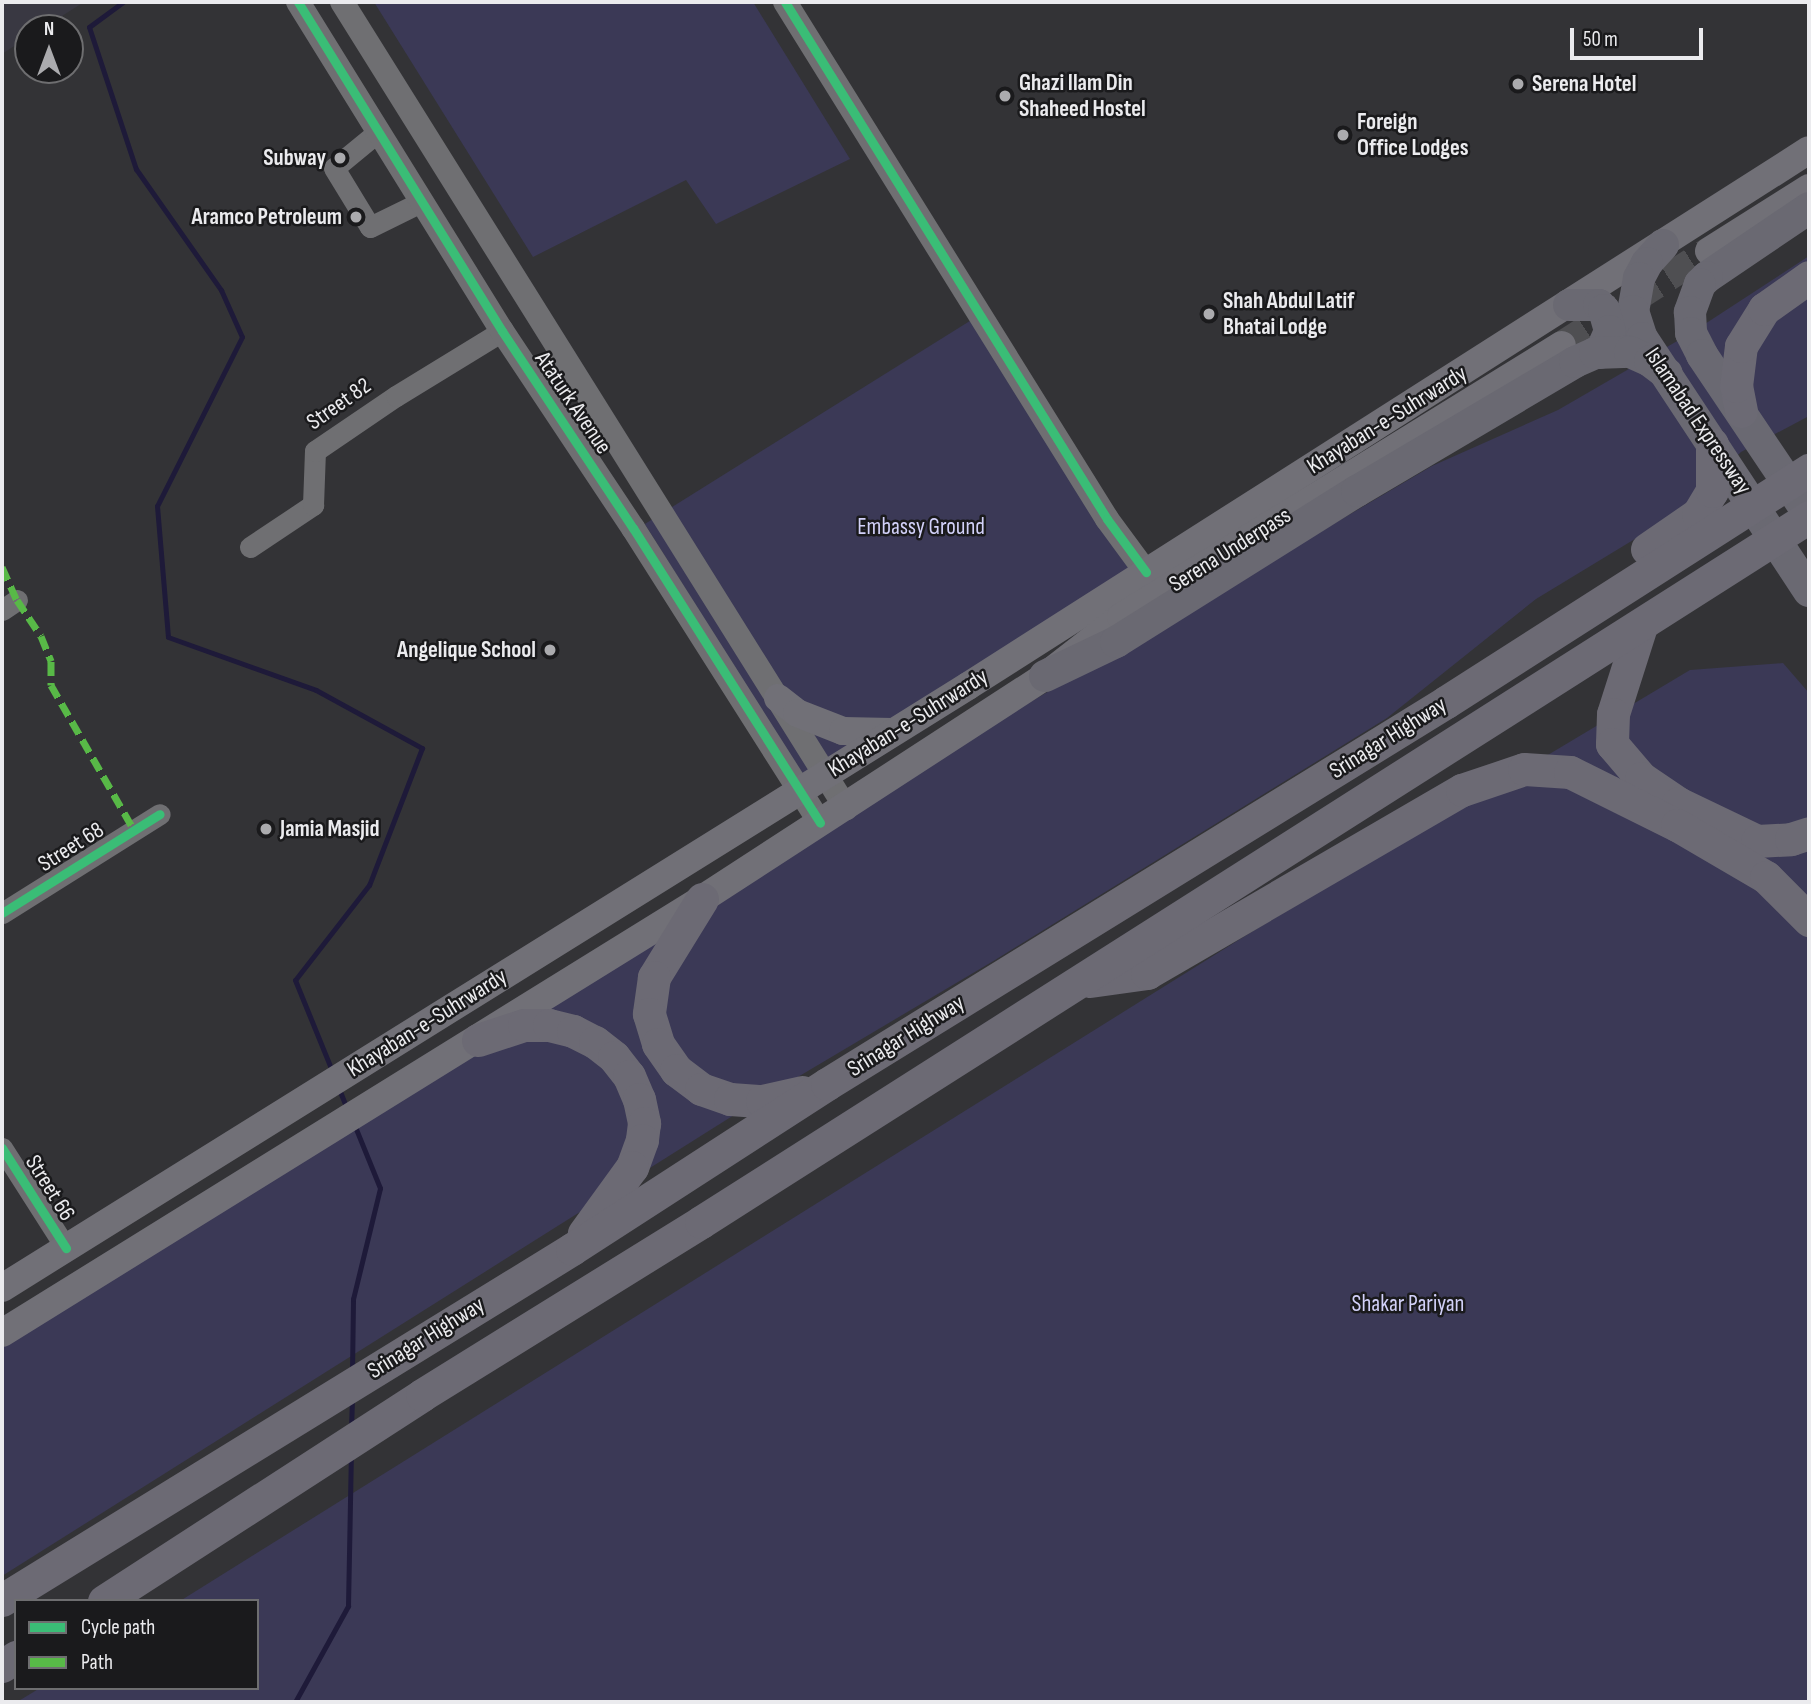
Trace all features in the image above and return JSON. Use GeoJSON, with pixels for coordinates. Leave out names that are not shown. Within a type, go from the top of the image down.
{"type":"FeatureCollection","features":[{"type":"Feature","properties":{"kind":"highway"},"geometry":{"type":"LineString","coordinates":[[1741,411],[1736,386],[1741,346],[1764,309],[1809,277]]}},
{"type":"Feature","properties":{"kind":"highway"},"geometry":{"type":"LineString","coordinates":[[1446,702],[1499,645],[1661,541],[1698,514],[1712,491],[1712,444]]}},
{"type":"Feature","properties":{"kind":"highway","name":"Srinagar Highway"},"geometry":{"type":"LineString","coordinates":[[2,1600],[280,1432],[435,1331],[572,1249],[827,1084],[1446,702],[1809,470]]}},
{"type":"Feature","properties":{"kind":"highway","name":"Srinagar Highway"},"geometry":{"type":"LineString","coordinates":[[107,1599],[422,1395],[1641,626],[1728,565],[1809,515]]}},
{"type":"Feature","properties":{"kind":"highway"},"geometry":{"type":"LineString","coordinates":[[1641,626],[1613,714],[1612,744],[1641,778],[1678,803],[1757,841],[1791,839],[1809,833]]}},
{"type":"Feature","properties":{"kind":"highway"},"geometry":{"type":"LineString","coordinates":[[1077,984],[1147,973],[1462,790],[1524,769],[1570,772],[1676,825],[1740,865],[1766,877],[1809,920]]}},
{"type":"Feature","properties":{"kind":"highway"},"geometry":{"type":"LineString","coordinates":[[702,900],[654,977],[649,1014],[658,1044],[684,1076],[701,1089],[730,1100],[786,1097],[827,1084]]}},
{"type":"Feature","properties":{"kind":"highway"},"geometry":{"type":"LineString","coordinates":[[478,1040],[524,1025],[549,1025],[573,1031],[595,1042],[614,1057],[629,1076],[639,1099],[644,1123],[632,1167],[572,1249]]}},
{"type":"Feature","properties":{"kind":"highway"},"geometry":{"type":"LineString","coordinates":[[30,1599],[170,1511],[194,1493],[217,1469]]}},
{"type":"Feature","properties":{"kind":"highway"},"geometry":{"type":"LineString","coordinates":[[85,1599],[225,1512],[272,1494]]}},
{"type":"Feature","properties":{"kind":"main road","name":"Khayaban-e-Suhrwardy"},"geometry":{"type":"LineString","coordinates":[[2,1288],[799,792],[1809,150]]}},
{"type":"Feature","properties":{"kind":"main road"},"geometry":{"type":"LineString","coordinates":[[1720,255],[1809,188]]}},
{"type":"Feature","properties":{"kind":"main road"},"geometry":{"type":"LineString","coordinates":[[1720,255],[1809,208]]}},
{"type":"Feature","properties":{"kind":"main road","name":"Islamabad Expressway"},"geometry":{"type":"LineString","coordinates":[[1663,245],[1647,262],[1639,278],[1633,311],[1642,338],[1809,591]]}},
{"type":"Feature","properties":{"kind":"main road","name":"Islamabad Expressway"},"geometry":{"type":"LineString","coordinates":[[1720,255],[1700,284],[1690,312],[1691,333],[1809,515]]}},
{"type":"Feature","properties":{"kind":"main road"},"geometry":{"type":"LineString","coordinates":[[1569,305],[1599,305],[1604,310],[1610,331],[1600,353]]}},
{"type":"Feature","properties":{"kind":"main road","name":"Serena Underpass"},"geometry":{"type":"LineString","coordinates":[[1045,676],[1121,617],[1562,345]]}},
{"type":"Feature","properties":{"kind":"main road"},"geometry":{"type":"LineString","coordinates":[[1045,676],[1116,642],[1465,426],[1575,362],[1600,353],[1630,352],[1650,361],[1667,374]]}},
{"type":"Feature","properties":{"kind":"main road","name":"Khayaban-e-Suhrwardy"},"geometry":{"type":"LineString","coordinates":[[2,1333],[702,900],[1045,676]]}},
{"type":"Feature","properties":{"kind":"main road"},"geometry":{"type":"LineString","coordinates":[[778,698],[797,713],[843,731],[892,732]]}},
{"type":"Feature","properties":{"kind":"main road"},"geometry":{"type":"LineString","coordinates":[[259,1129],[269,1167]]}},
{"type":"Feature","properties":{"kind":"street","name":"Ataturk Avenue"},"geometry":{"type":"LineString","coordinates":[[298,2],[502,331],[633,528],[820,823]]}},
{"type":"Feature","properties":{"kind":"street","name":"Ataturk Avenue"},"geometry":{"type":"LineString","coordinates":[[342,2],[846,808]]}},
{"type":"Feature","properties":{"kind":"street"},"geometry":{"type":"LineString","coordinates":[[785,2],[1107,519],[1146,572]]}},
{"type":"Feature","properties":{"kind":"street"},"geometry":{"type":"LineString","coordinates":[[379,131],[334,168],[370,227],[421,202]]}},
{"type":"Feature","properties":{"kind":"street","name":"Street 82"},"geometry":{"type":"LineString","coordinates":[[250,547],[313,505],[315,451],[396,396],[502,331]]}},
{"type":"Feature","properties":{"kind":"street","name":"Street 68"},"geometry":{"type":"LineString","coordinates":[[2,913],[160,814]]}},
{"type":"Feature","properties":{"kind":"street","name":"Street 66"},"geometry":{"type":"LineString","coordinates":[[2,1148],[66,1248]]}},
{"type":"Feature","properties":{"kind":"shaded area"},"geometry":{"type":"Polygon","coordinates":[[[2,2],[84,2],[65,14],[14,14],[14,46],[2,54],[2,2]]]}},
{"type":"Feature","properties":{"kind":"green space"},"geometry":{"type":"Polygon","coordinates":[[[374,2],[753,2],[850,159],[716,224],[686,180],[533,257],[374,2]]]}},
{"type":"Feature","properties":{"kind":"green space"},"geometry":{"type":"Polygon","coordinates":[[[1809,256],[1809,416],[1741,452],[1681,511],[1536,599],[1387,718],[995,960],[742,1110],[2,1576],[2,1345],[1005,717],[1432,466],[1558,410],[1691,333],[1809,256]]]}},
{"type":"Feature","properties":{"kind":"green space","name":"Embassy Ground"},"geometry":{"type":"Polygon","coordinates":[[[973,319],[1131,573],[803,778],[645,524],[973,319]]]}},
{"type":"Feature","properties":{"kind":"green space","name":"Shakar Pariyan"},"geometry":{"type":"Polygon","coordinates":[[[1783,663],[1809,693],[1809,1702],[17,1702],[37,1690],[259,1690],[259,1599],[183,1599],[1245,936],[1690,670],[1783,663]]]}},
{"type":"Feature","properties":{"kind":"waterway"},"geometry":{"type":"LineString","coordinates":[[123,2],[89,27],[136,169],[221,290],[242,337],[157,506],[168,637],[316,690],[422,748],[369,885],[295,980],[333,1073]]}},
{"type":"Feature","properties":{"kind":"waterway"},"geometry":{"type":"LineString","coordinates":[[339,1089],[347,1109]]}},
{"type":"Feature","properties":{"kind":"waterway"},"geometry":{"type":"LineString","coordinates":[[352,1372],[353,1299],[380,1188],[354,1124]]}},
{"type":"Feature","properties":{"kind":"waterway"},"geometry":{"type":"LineString","coordinates":[[351,1428],[352,1399]]}},
{"type":"Feature","properties":{"kind":"waterway"},"geometry":{"type":"LineString","coordinates":[[295,1702],[348,1606],[351,1455]]}},
{"type":"Feature","properties":{"kind":"tunnel"},"geometry":{"type":"LineString","coordinates":[[1562,345],[1709,251]]}},
{"type":"Feature","properties":{"kind":"marked path"},"geometry":{"type":"LineString","coordinates":[[2,567],[17,600],[41,636],[51,661],[51,685],[134,830]]}},
{"type":"Feature","properties":{"kind":"cycle path"},"geometry":{"type":"LineString","coordinates":[[298,2],[502,331],[633,528],[820,823]]}},
{"type":"Feature","properties":{"kind":"cycle path"},"geometry":{"type":"LineString","coordinates":[[785,2],[1107,519],[1146,572]]}},
{"type":"Feature","properties":{"kind":"cycle path"},"geometry":{"type":"LineString","coordinates":[[2,913],[160,814]]}},
{"type":"Feature","properties":{"kind":"cycle path"},"geometry":{"type":"LineString","coordinates":[[2,1148],[66,1248]]}},
{"type":"Feature","properties":{"kind":"place","name":"Serena Hotel"},"geometry":{"type":"Point","coordinates":[1518,84]}},
{"type":"Feature","properties":{"kind":"place","name":"Ghazi Ilam Din Shaheed Hostel"},"geometry":{"type":"Point","coordinates":[1005,96]}},
{"type":"Feature","properties":{"kind":"place","name":"Foreign Office Lodges"},"geometry":{"type":"Point","coordinates":[1343,135]}},
{"type":"Feature","properties":{"kind":"place","name":"Subway"},"geometry":{"type":"Point","coordinates":[340,158]}},
{"type":"Feature","properties":{"kind":"place","name":"Aramco Petroleum"},"geometry":{"type":"Point","coordinates":[356,217]}},
{"type":"Feature","properties":{"kind":"place","name":"Shah Abdul Latif Bhatai Lodge"},"geometry":{"type":"Point","coordinates":[1209,314]}},
{"type":"Feature","properties":{"kind":"place","name":"Angelique School"},"geometry":{"type":"Point","coordinates":[550,650]}},
{"type":"Feature","properties":{"kind":"place","name":"Jamia Masjid"},"geometry":{"type":"Point","coordinates":[266,829]}}]}
